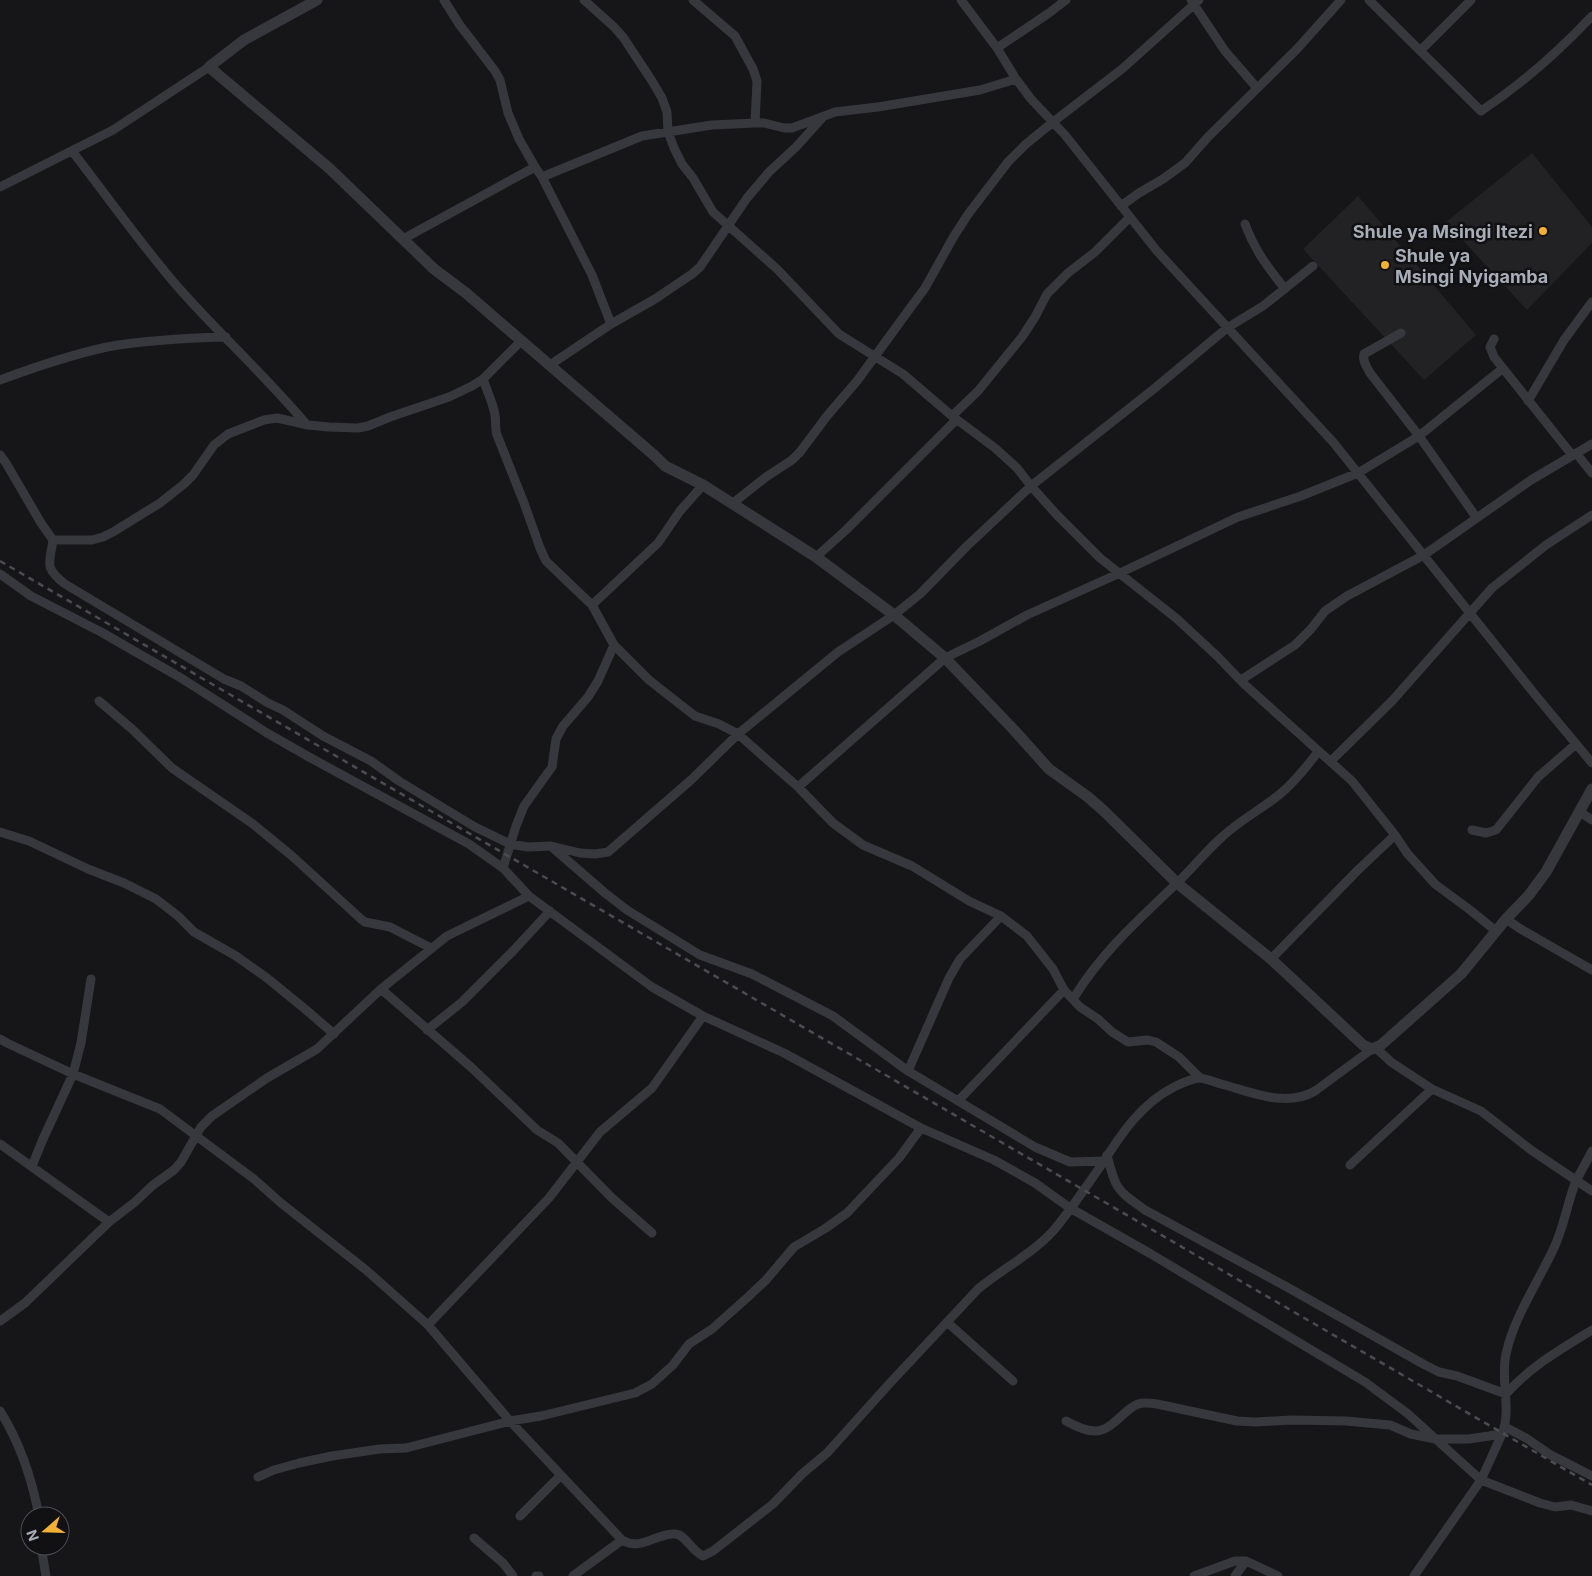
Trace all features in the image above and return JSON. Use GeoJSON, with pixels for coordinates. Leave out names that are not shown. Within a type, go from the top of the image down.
{"type":"FeatureCollection","features":[{"type":"Feature","properties":{"kind":"street"},"geometry":{"type":"LineString","coordinates":[[0,187],[114,130],[208,67],[244,40],[317,0]]}},
{"type":"Feature","properties":{"kind":"street"},"geometry":{"type":"LineString","coordinates":[[444,0],[500,80],[508,113],[519,139],[542,177],[592,275],[611,324]]}},
{"type":"Feature","properties":{"kind":"street"},"geometry":{"type":"LineString","coordinates":[[584,0],[623,37],[652,81],[662,98],[667,112],[668,132],[682,164],[714,212],[777,269],[838,334],[903,374],[954,418],[996,448],[1017,468],[1057,515],[1100,558],[1176,618],[1318,752],[1332,761],[1352,781],[1407,853],[1435,884],[1496,931]]}},
{"type":"Feature","properties":{"kind":"street"},"geometry":{"type":"LineString","coordinates":[[693,0],[735,36],[753,69],[757,81],[755,123]]}},
{"type":"Feature","properties":{"kind":"street"},"geometry":{"type":"LineString","coordinates":[[960,0],[998,48],[1016,79],[1031,99],[1053,122],[1156,251],[1333,442],[1592,763]]}},
{"type":"Feature","properties":{"kind":"street"},"geometry":{"type":"LineString","coordinates":[[998,48],[1066,0]]}},
{"type":"Feature","properties":{"kind":"street"},"geometry":{"type":"LineString","coordinates":[[1121,206],[1185,163],[1341,0]]}},
{"type":"Feature","properties":{"kind":"street"},"geometry":{"type":"LineString","coordinates":[[1369,0],[1481,111],[1505,96],[1531,75],[1592,16]]}},
{"type":"Feature","properties":{"kind":"street"},"geometry":{"type":"LineString","coordinates":[[1420,50],[1471,0]]}},
{"type":"Feature","properties":{"kind":"street"},"geometry":{"type":"LineString","coordinates":[[734,503],[800,452],[876,356],[925,288],[969,213],[1008,162],[1026,144],[1122,69],[1195,2],[1225,51],[1257,88]]}},
{"type":"Feature","properties":{"kind":"street"},"geometry":{"type":"LineString","coordinates":[[208,67],[329,168],[434,269],[466,293],[665,466],[704,485],[734,503],[816,557],[894,615],[945,658],[1014,730],[1048,769],[1088,797],[1104,811],[1177,883],[1272,959],[1362,1045],[1374,1049],[1432,1089],[1481,1112],[1531,1150],[1592,1191]]}},
{"type":"Feature","properties":{"kind":"street"},"geometry":{"type":"LineString","coordinates":[[542,177],[642,136],[712,125],[764,123],[792,128],[835,112],[878,107],[980,90],[1016,79]]}},
{"type":"Feature","properties":{"kind":"street"},"geometry":{"type":"LineString","coordinates":[[550,365],[611,324],[655,299],[692,274],[700,266],[747,198],[769,172],[826,115]]}},
{"type":"Feature","properties":{"kind":"street"},"geometry":{"type":"LineString","coordinates":[[72,151],[155,259],[197,307],[308,425]]}},
{"type":"Feature","properties":{"kind":"street"},"geometry":{"type":"LineString","coordinates":[[403,239],[535,167]]}},
{"type":"Feature","properties":{"kind":"street"},"geometry":{"type":"LineString","coordinates":[[816,557],[846,530],[978,391],[1022,337],[1047,294],[1068,273],[1096,252],[1130,217]]}},
{"type":"Feature","properties":{"kind":"street"},"geometry":{"type":"LineString","coordinates":[[1244,224],[1252,244],[1285,289]]}},
{"type":"Feature","properties":{"kind":"street"},"geometry":{"type":"LineString","coordinates":[[0,455],[52,540],[49,558],[50,569],[64,584],[224,679],[241,686],[323,736],[371,761],[399,781],[475,827],[510,844],[528,847],[551,846],[595,854],[608,852],[692,780],[738,734],[838,652],[894,615],[920,594],[967,546],[1031,486],[1228,328],[1263,306],[1313,266]]}},
{"type":"Feature","properties":{"kind":"street"},"geometry":{"type":"LineString","coordinates":[[1528,401],[1564,340],[1592,302]]}},
{"type":"Feature","properties":{"kind":"street"},"geometry":{"type":"LineString","coordinates":[[1401,332],[1364,354],[1363,358],[1370,372],[1476,517]]}},
{"type":"Feature","properties":{"kind":"street"},"geometry":{"type":"LineString","coordinates":[[0,380],[58,360],[108,347],[153,341],[226,337]]}},
{"type":"Feature","properties":{"kind":"street"},"geometry":{"type":"LineString","coordinates":[[1494,340],[1490,347],[1502,369],[1592,473]]}},
{"type":"Feature","properties":{"kind":"street"},"geometry":{"type":"LineString","coordinates":[[52,540],[92,540],[113,532],[160,503],[184,484],[193,475],[214,445],[228,434],[264,420],[278,418],[308,425],[358,428],[368,426],[449,397],[472,386],[483,379],[521,341]]}},
{"type":"Feature","properties":{"kind":"street"},"geometry":{"type":"LineString","coordinates":[[798,787],[945,658],[980,641],[1026,614],[1120,573],[1238,517],[1301,496],[1358,473],[1418,436],[1502,369]]}},
{"type":"Feature","properties":{"kind":"street"},"geometry":{"type":"LineString","coordinates":[[483,379],[495,416],[494,425],[540,548],[551,565],[592,605],[614,645],[649,680],[695,716],[719,724],[738,734],[798,787],[833,823],[863,845],[912,866],[969,902],[1001,916],[1027,936],[1053,968],[1064,990],[1080,1008],[1128,1042],[1148,1040],[1156,1042],[1179,1057],[1200,1078],[1257,1094],[1280,1099],[1294,1099],[1316,1091],[1374,1049],[1461,974],[1506,919],[1529,895],[1546,872],[1592,789]]}},
{"type":"Feature","properties":{"kind":"street"},"geometry":{"type":"LineString","coordinates":[[1241,680],[1295,645],[1325,611],[1347,596],[1424,555],[1530,480],[1592,444]]}},
{"type":"Feature","properties":{"kind":"street"},"geometry":{"type":"LineString","coordinates":[[592,605],[658,543],[680,511],[704,485]]}},
{"type":"Feature","properties":{"kind":"street"},"geometry":{"type":"LineString","coordinates":[[1332,761],[1392,701],[1492,588],[1546,545],[1592,515]]}},
{"type":"Feature","properties":{"kind":"street"},"geometry":{"type":"LineString","coordinates":[[0,574],[31,596],[101,632],[181,678],[308,758],[469,844],[503,868],[529,896],[652,987],[703,1016],[784,1053],[921,1128],[994,1160],[1035,1183],[1070,1208],[1151,1254],[1365,1382],[1407,1413],[1481,1480],[1554,1507],[1571,1505],[1592,1511]]}},
{"type":"Feature","properties":{"kind":"street"},"geometry":{"type":"LineString","coordinates":[[503,868],[524,806],[552,767],[556,740],[563,726],[588,697],[598,681],[614,645]]}},
{"type":"Feature","properties":{"kind":"street"},"geometry":{"type":"LineString","coordinates":[[99,701],[132,729],[172,768],[252,824],[292,856],[362,920],[390,927],[431,948]]}},
{"type":"Feature","properties":{"kind":"street"},"geometry":{"type":"LineString","coordinates":[[1472,830],[1486,833],[1496,830],[1538,777],[1576,744]]}},
{"type":"Feature","properties":{"kind":"street"},"geometry":{"type":"LineString","coordinates":[[1073,999],[1091,971],[1129,928],[1177,883],[1222,836],[1280,794],[1318,752]]}},
{"type":"Feature","properties":{"kind":"street"},"geometry":{"type":"LineString","coordinates":[[1580,812],[1592,820]]}},
{"type":"Feature","properties":{"kind":"street"},"geometry":{"type":"LineString","coordinates":[[0,832],[29,841],[156,899],[178,916],[194,932],[236,956],[267,978],[334,1034]]}},
{"type":"Feature","properties":{"kind":"street"},"geometry":{"type":"LineString","coordinates":[[1272,959],[1358,870],[1395,835]]}},
{"type":"Feature","properties":{"kind":"street"},"geometry":{"type":"LineString","coordinates":[[551,846],[605,894],[627,910],[700,954],[752,974],[826,1012],[908,1071],[1035,1146],[1070,1162],[1105,1158]]}},
{"type":"Feature","properties":{"kind":"street"},"geometry":{"type":"LineString","coordinates":[[0,1320],[24,1303],[109,1222],[174,1170],[181,1162],[201,1127],[212,1116],[260,1083],[317,1049],[381,990],[447,936],[529,896]]}},
{"type":"Feature","properties":{"kind":"street"},"geometry":{"type":"LineString","coordinates":[[427,1030],[462,1002],[550,911]]}},
{"type":"Feature","properties":{"kind":"street"},"geometry":{"type":"LineString","coordinates":[[908,1071],[949,978],[960,959],[1001,916]]}},
{"type":"Feature","properties":{"kind":"street"},"geometry":{"type":"LineString","coordinates":[[1506,919],[1592,970]]}},
{"type":"Feature","properties":{"kind":"street"},"geometry":{"type":"LineString","coordinates":[[32,1166],[73,1074],[81,1042],[91,979]]}},
{"type":"Feature","properties":{"kind":"street"},"geometry":{"type":"LineString","coordinates":[[381,990],[472,1068],[537,1130],[558,1143],[612,1198],[652,1233]]}},
{"type":"Feature","properties":{"kind":"street"},"geometry":{"type":"LineString","coordinates":[[958,1101],[1064,990]]}},
{"type":"Feature","properties":{"kind":"street"},"geometry":{"type":"LineString","coordinates":[[428,1325],[549,1198],[600,1132],[652,1088],[703,1016]]}},
{"type":"Feature","properties":{"kind":"street"},"geometry":{"type":"LineString","coordinates":[[0,1039],[73,1074],[160,1109],[240,1168],[366,1270],[428,1325],[510,1421],[622,1540],[626,1543],[640,1544],[669,1534],[677,1534],[683,1536],[693,1550],[703,1556],[713,1552],[773,1504],[802,1474],[827,1453],[978,1289],[1016,1262],[1052,1231],[1084,1190],[1136,1116],[1154,1100],[1174,1087],[1200,1078]]}},
{"type":"Feature","properties":{"kind":"street"},"geometry":{"type":"LineString","coordinates":[[1350,1165],[1432,1089]]}},
{"type":"Feature","properties":{"kind":"street"},"geometry":{"type":"LineString","coordinates":[[258,1477],[298,1463],[380,1449],[406,1448],[510,1421],[541,1416],[635,1393],[652,1384],[672,1365],[689,1344],[718,1324],[766,1280],[794,1247],[847,1213],[892,1165],[921,1128]]}},
{"type":"Feature","properties":{"kind":"street"},"geometry":{"type":"LineString","coordinates":[[0,1144],[109,1222]]}},
{"type":"Feature","properties":{"kind":"street"},"geometry":{"type":"LineString","coordinates":[[1414,1576],[1481,1480],[1503,1430],[1506,1394],[1504,1370],[1510,1341],[1554,1248],[1576,1182],[1592,1150]]}},
{"type":"Feature","properties":{"kind":"street"},"geometry":{"type":"LineString","coordinates":[[1105,1158],[1117,1188],[1145,1210],[1287,1287],[1424,1365],[1439,1372],[1457,1376],[1506,1394]]}},
{"type":"Feature","properties":{"kind":"street"},"geometry":{"type":"LineString","coordinates":[[947,1322],[1013,1381]]}},
{"type":"Feature","properties":{"kind":"street"},"geometry":{"type":"LineString","coordinates":[[1506,1394],[1519,1379],[1537,1364],[1592,1330]]}},
{"type":"Feature","properties":{"kind":"street"},"geometry":{"type":"LineString","coordinates":[[1066,1421],[1082,1429],[1095,1431],[1106,1428],[1135,1406],[1144,1403],[1237,1421],[1346,1421],[1390,1425],[1411,1434],[1435,1439],[1469,1439],[1503,1430],[1526,1438],[1549,1454],[1592,1476]]}},
{"type":"Feature","properties":{"kind":"street"},"geometry":{"type":"LineString","coordinates":[[0,1411],[19,1448],[28,1471],[36,1506]]}},
{"type":"Feature","properties":{"kind":"street"},"geometry":{"type":"LineString","coordinates":[[520,1516],[560,1476]]}},
{"type":"Feature","properties":{"kind":"street"},"geometry":{"type":"LineString","coordinates":[[474,1538],[503,1563],[513,1576]]}},
{"type":"Feature","properties":{"kind":"street"},"geometry":{"type":"LineString","coordinates":[[573,1576],[622,1540]]}},
{"type":"Feature","properties":{"kind":"street"},"geometry":{"type":"LineString","coordinates":[[43,1556],[46,1576]]}},
{"type":"Feature","properties":{"kind":"street"},"geometry":{"type":"LineString","coordinates":[[1194,1576],[1235,1560],[1246,1561],[1278,1576]]}},
{"type":"Feature","properties":{"kind":"street"},"geometry":{"type":"LineString","coordinates":[[1235,1576],[1246,1561]]}},
{"type":"Feature","properties":{"kind":"shaded area"},"geometry":{"type":"Polygon","coordinates":[[[1532,153],[1592,227],[1592,243],[1527,310],[1446,222],[1532,153]]]}},
{"type":"Feature","properties":{"kind":"shaded area"},"geometry":{"type":"Polygon","coordinates":[[[1358,196],[1476,335],[1424,380],[1303,249],[1358,196]]]}},
{"type":"Feature","properties":{"kind":"railway"},"geometry":{"type":"LineString","coordinates":[[0,561],[1592,1485]]}},
{"type":"Feature","properties":{"kind":"place","name":"Shule ya Msingi Itezi"},"geometry":{"type":"Point","coordinates":[1543,231]}},
{"type":"Feature","properties":{"kind":"place","name":"Shule ya Msingi Nyigamba"},"geometry":{"type":"Point","coordinates":[1385,265]}}]}
